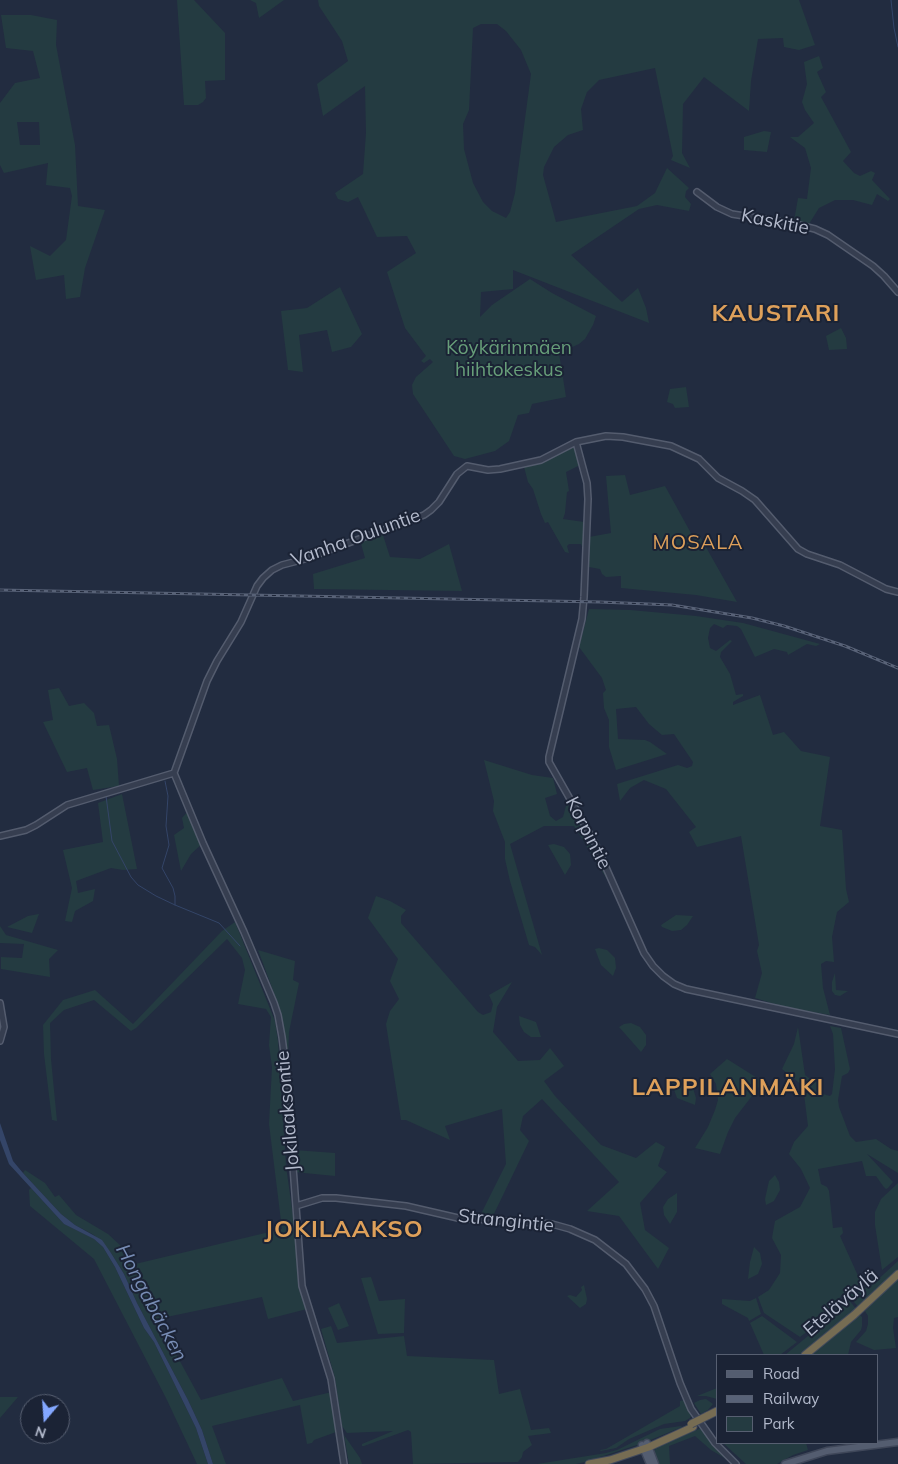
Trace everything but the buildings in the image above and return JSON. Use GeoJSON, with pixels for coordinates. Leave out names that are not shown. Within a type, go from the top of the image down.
{"type":"FeatureCollection","features":[{"type":"Feature","properties":{"kind":"highway","name":"Eteläväylä"},"geometry":{"type":"LineString","coordinates":[[806,1354],[854,1315],[898,1274]]}},
{"type":"Feature","properties":{"kind":"highway"},"geometry":{"type":"LineString","coordinates":[[591,1464],[646,1446],[716,1414]]}},
{"type":"Feature","properties":{"kind":"highway"},"geometry":{"type":"LineString","coordinates":[[591,1464],[632,1454],[646,1446]]}},
{"type":"Feature","properties":{"kind":"main road"},"geometry":{"type":"LineString","coordinates":[[785,1464],[827,1451],[898,1442]]}},
{"type":"Feature","properties":{"kind":"main road"},"geometry":{"type":"LineString","coordinates":[[646,1446],[649,1461]]}},
{"type":"Feature","properties":{"kind":"main road"},"geometry":{"type":"LineString","coordinates":[[646,1446],[655,1464]]}},
{"type":"Feature","properties":{"kind":"main road"},"geometry":{"type":"LineString","coordinates":[[632,1454],[649,1461]]}},
{"type":"Feature","properties":{"kind":"main road"},"geometry":{"type":"LineString","coordinates":[[792,1464],[799,1459]]}},
{"type":"Feature","properties":{"kind":"street","name":"Kaskitie"},"geometry":{"type":"LineString","coordinates":[[697,192],[717,207],[732,214],[791,223],[815,229],[828,235],[879,271],[898,292]]}},
{"type":"Feature","properties":{"kind":"street","name":"Vanha Ouluntie"},"geometry":{"type":"LineString","coordinates":[[174,773],[184,751],[192,721],[216,661],[241,622],[257,586],[267,574],[282,565],[305,559],[424,515],[439,502],[456,474],[467,466],[494,469],[540,460],[576,442],[615,436],[671,446],[693,455],[718,478],[756,500],[798,549],[840,565],[898,592]]}},
{"type":"Feature","properties":{"kind":"street","name":"Korpintie"},"geometry":{"type":"LineString","coordinates":[[576,442],[587,483],[588,499],[584,597],[582,619],[549,762],[595,844],[644,953],[663,976],[674,984],[686,989],[898,1034]]}},
{"type":"Feature","properties":{"kind":"street"},"geometry":{"type":"LineString","coordinates":[[0,836],[26,830],[67,805],[174,773]]}},
{"type":"Feature","properties":{"kind":"street","name":"Jokilaaksontie"},"geometry":{"type":"LineString","coordinates":[[174,773],[274,1003],[283,1045],[302,1286],[331,1378],[344,1464]]}},
{"type":"Feature","properties":{"kind":"street"},"geometry":{"type":"LineString","coordinates":[[0,1003],[4,1028],[0,1042]]}},
{"type":"Feature","properties":{"kind":"street","name":"Strangintie"},"geometry":{"type":"LineString","coordinates":[[296,1206],[322,1198],[336,1198],[406,1206],[458,1218],[552,1224],[595,1240],[626,1264],[645,1289],[654,1306],[680,1383],[691,1409],[716,1443]]}},
{"type":"Feature","properties":{"kind":"street","name":"Strangintie"},"geometry":{"type":"LineString","coordinates":[[717,1444],[736,1464]]}},
{"type":"Feature","properties":{"kind":"green space"},"geometry":{"type":"Polygon","coordinates":[[[177,0],[194,0],[225,33],[225,80],[205,81],[206,98],[198,105],[184,105],[177,0]]]}},
{"type":"Feature","properties":{"kind":"green space"},"geometry":{"type":"Polygon","coordinates":[[[250,0],[284,0],[259,18],[256,3],[250,0]]]}},
{"type":"Feature","properties":{"kind":"green space","name":"Köykärinmäen hiihtokeskus"},"geometry":{"type":"Polygon","coordinates":[[[318,0],[799,0],[815,45],[799,50],[784,47],[783,38],[758,39],[751,81],[749,111],[704,77],[683,104],[682,153],[690,168],[671,160],[673,156],[655,68],[599,80],[587,92],[581,109],[583,130],[568,135],[554,147],[544,167],[543,175],[556,222],[637,206],[655,193],[667,168],[689,188],[686,191],[685,197],[691,204],[689,211],[657,205],[639,209],[571,255],[622,302],[638,288],[646,308],[649,323],[513,270],[513,289],[481,292],[480,317],[492,305],[530,279],[596,316],[585,339],[579,344],[559,353],[566,397],[532,404],[529,413],[518,415],[509,441],[495,451],[465,459],[454,456],[413,394],[412,385],[416,377],[433,362],[430,359],[424,363],[421,361],[426,356],[405,328],[387,272],[416,253],[407,236],[377,237],[358,197],[348,202],[338,199],[335,193],[363,174],[366,133],[365,86],[323,116],[317,84],[348,61],[342,41],[319,6],[318,0]],[[481,24],[473,28],[469,110],[463,124],[464,149],[473,183],[483,202],[492,211],[506,218],[510,212],[515,193],[531,74],[521,50],[506,31],[497,24],[481,24]]]}},
{"type":"Feature","properties":{"kind":"green space"},"geometry":{"type":"Polygon","coordinates":[[[1,15],[31,15],[57,20],[56,45],[75,145],[78,206],[105,210],[85,268],[80,297],[66,299],[64,275],[36,280],[30,246],[50,256],[66,240],[72,196],[70,188],[46,185],[48,163],[4,173],[0,165],[0,103],[15,83],[40,78],[33,51],[6,48],[1,15]],[[17,122],[20,145],[40,145],[39,122],[17,122]]]}},
{"type":"Feature","properties":{"kind":"green space"},"geometry":{"type":"Polygon","coordinates":[[[819,56],[823,68],[817,72],[826,92],[821,97],[851,152],[843,161],[854,173],[860,176],[871,171],[875,173],[872,180],[890,199],[888,201],[877,194],[872,205],[853,200],[835,200],[819,208],[809,224],[794,221],[798,198],[807,199],[811,168],[805,148],[790,137],[798,137],[814,123],[802,102],[807,84],[804,62],[819,56]]]}},
{"type":"Feature","properties":{"kind":"green space"},"geometry":{"type":"Polygon","coordinates":[[[764,131],[771,132],[767,152],[744,150],[744,137],[764,131]]]}},
{"type":"Feature","properties":{"kind":"green space"},"geometry":{"type":"Polygon","coordinates":[[[340,287],[362,334],[351,347],[332,352],[327,330],[299,335],[303,372],[288,370],[281,311],[307,308],[340,287]]]}},
{"type":"Feature","properties":{"kind":"green space"},"geometry":{"type":"Polygon","coordinates":[[[841,328],[846,338],[847,349],[829,350],[826,336],[841,328]]]}},
{"type":"Feature","properties":{"kind":"green space"},"geometry":{"type":"Polygon","coordinates":[[[686,387],[689,407],[675,408],[673,404],[667,402],[670,389],[686,387]]]}},
{"type":"Feature","properties":{"kind":"green space"},"geometry":{"type":"Polygon","coordinates":[[[574,445],[580,465],[566,472],[569,491],[567,492],[563,519],[584,522],[584,537],[583,549],[581,544],[569,544],[567,546],[569,553],[565,552],[548,522],[545,523],[533,489],[528,482],[524,467],[551,459],[574,445]]]}},
{"type":"Feature","properties":{"kind":"green space"},"geometry":{"type":"Polygon","coordinates":[[[625,475],[630,495],[665,486],[692,535],[698,533],[737,602],[696,595],[621,588],[621,576],[606,577],[600,569],[589,567],[589,537],[611,533],[606,476],[625,475]]]}},
{"type":"Feature","properties":{"kind":"green space"},"geometry":{"type":"Polygon","coordinates":[[[382,532],[390,557],[420,559],[449,544],[462,591],[314,589],[313,574],[365,558],[360,540],[382,532]]]}},
{"type":"Feature","properties":{"kind":"green space"},"geometry":{"type":"Polygon","coordinates":[[[589,609],[630,610],[696,616],[743,623],[820,644],[816,646],[807,644],[788,655],[787,652],[774,649],[755,657],[741,629],[737,626],[727,625],[723,628],[714,624],[710,628],[708,638],[710,648],[716,651],[730,640],[732,641],[721,652],[720,657],[730,674],[736,695],[743,694],[743,696],[733,702],[733,705],[760,695],[773,735],[784,732],[801,751],[830,757],[820,826],[842,830],[846,889],[849,902],[837,912],[832,937],[834,962],[826,961],[821,964],[823,988],[830,1015],[784,1007],[755,998],[762,973],[757,951],[759,945],[741,836],[697,847],[689,832],[696,827],[666,789],[644,780],[630,788],[620,801],[617,784],[678,765],[687,768],[692,766],[693,762],[674,734],[662,735],[649,724],[636,707],[616,709],[618,739],[645,740],[667,754],[616,770],[609,747],[609,720],[604,708],[603,693],[606,690],[602,678],[579,647],[589,609]]]}},
{"type":"Feature","properties":{"kind":"green space"},"geometry":{"type":"Polygon","coordinates":[[[59,688],[69,706],[84,703],[94,713],[97,726],[109,725],[117,759],[119,786],[93,790],[87,768],[67,772],[43,722],[53,720],[48,690],[59,688]]]}},
{"type":"Feature","properties":{"kind":"green space"},"geometry":{"type":"Polygon","coordinates":[[[484,760],[532,775],[553,778],[557,794],[545,798],[550,816],[556,821],[563,817],[566,806],[571,805],[608,881],[574,826],[544,826],[510,844],[542,955],[535,947],[529,945],[510,881],[505,859],[505,842],[493,811],[494,801],[484,760]]]}},
{"type":"Feature","properties":{"kind":"green space"},"geometry":{"type":"Polygon","coordinates":[[[122,794],[137,869],[123,870],[111,868],[76,881],[78,893],[95,889],[93,901],[75,911],[72,922],[65,921],[72,888],[63,850],[103,842],[98,803],[122,794]]]}},
{"type":"Feature","properties":{"kind":"green space"},"geometry":{"type":"Polygon","coordinates":[[[189,810],[203,843],[191,854],[181,871],[174,835],[184,828],[182,818],[189,810]]]}},
{"type":"Feature","properties":{"kind":"green space"},"geometry":{"type":"Polygon","coordinates":[[[554,844],[564,847],[570,854],[571,865],[565,875],[548,845],[554,844]]]}},
{"type":"Feature","properties":{"kind":"green space"},"geometry":{"type":"Polygon","coordinates":[[[376,896],[406,910],[401,916],[401,923],[478,1012],[483,1015],[491,1012],[493,1004],[489,995],[512,982],[497,1007],[493,1032],[518,1061],[540,1060],[550,1048],[564,1066],[544,1081],[555,1096],[601,1145],[636,1158],[656,1142],[665,1147],[658,1166],[667,1172],[640,1203],[645,1230],[669,1248],[658,1269],[619,1216],[587,1211],[619,1182],[542,1099],[523,1116],[520,1130],[529,1141],[492,1218],[479,1218],[506,1164],[502,1109],[445,1126],[450,1140],[406,1120],[401,1120],[386,1024],[390,1011],[399,999],[390,981],[398,959],[368,918],[376,896]]]}},
{"type":"Feature","properties":{"kind":"green space"},"geometry":{"type":"Polygon","coordinates":[[[39,914],[32,933],[7,927],[28,916],[39,914]]]}},
{"type":"Feature","properties":{"kind":"green space"},"geometry":{"type":"Polygon","coordinates":[[[676,915],[693,916],[681,930],[672,931],[662,927],[661,925],[676,915]]]}},
{"type":"Feature","properties":{"kind":"green space"},"geometry":{"type":"Polygon","coordinates":[[[235,922],[275,1021],[286,1166],[301,1290],[307,1309],[268,1319],[262,1297],[157,1319],[201,1400],[282,1378],[293,1401],[332,1392],[336,1432],[307,1444],[300,1405],[212,1426],[226,1464],[213,1464],[202,1430],[188,1400],[137,1303],[124,1274],[111,1253],[94,1235],[75,1225],[61,1214],[23,1173],[25,1170],[45,1183],[55,1197],[59,1195],[76,1215],[108,1234],[121,1246],[131,1265],[282,1229],[269,1124],[272,1067],[269,1045],[271,1017],[266,1009],[238,1004],[245,970],[242,958],[227,939],[131,1031],[94,1000],[64,1010],[50,1023],[51,1059],[57,1121],[52,1120],[44,1054],[43,1025],[63,1000],[95,990],[133,1024],[222,931],[235,922]]]}},
{"type":"Feature","properties":{"kind":"green space"},"geometry":{"type":"Polygon","coordinates":[[[0,926],[6,935],[58,950],[49,959],[50,977],[1,969],[1,957],[22,958],[24,944],[0,943],[0,926]]]}},
{"type":"Feature","properties":{"kind":"green space"},"geometry":{"type":"Polygon","coordinates":[[[595,949],[607,950],[615,958],[616,968],[613,976],[601,965],[595,949]]]}},
{"type":"Feature","properties":{"kind":"green space"},"geometry":{"type":"Polygon","coordinates":[[[258,950],[295,961],[293,980],[299,983],[289,1032],[288,1058],[274,993],[258,950]]]}},
{"type":"Feature","properties":{"kind":"green space"},"geometry":{"type":"Polygon","coordinates":[[[835,973],[836,990],[848,991],[840,996],[835,995],[832,991],[835,973]]]}},
{"type":"Feature","properties":{"kind":"green space"},"geometry":{"type":"Polygon","coordinates":[[[519,1016],[536,1022],[541,1037],[531,1037],[524,1032],[520,1025],[519,1016]]]}},
{"type":"Feature","properties":{"kind":"green space"},"geometry":{"type":"Polygon","coordinates":[[[631,1023],[640,1027],[646,1035],[646,1045],[641,1052],[619,1027],[631,1023]]]}},
{"type":"Feature","properties":{"kind":"green space"},"geometry":{"type":"Polygon","coordinates":[[[830,1026],[841,1028],[850,1069],[848,1073],[842,1076],[838,1100],[850,1136],[856,1142],[876,1139],[891,1149],[898,1151],[898,1173],[867,1154],[893,1182],[888,1188],[886,1189],[883,1186],[876,1176],[866,1176],[862,1161],[818,1169],[821,1184],[827,1187],[829,1191],[833,1228],[842,1227],[843,1233],[840,1236],[859,1278],[867,1281],[867,1284],[847,1290],[823,1319],[800,1337],[764,1313],[758,1297],[769,1290],[780,1273],[781,1255],[772,1238],[775,1221],[800,1207],[810,1188],[801,1169],[789,1154],[794,1142],[808,1126],[803,1086],[782,1069],[794,1044],[798,1027],[805,1075],[815,1079],[823,1094],[830,1096],[832,1094],[835,1069],[833,1034],[830,1026]]]}},
{"type":"Feature","properties":{"kind":"green space"},"geometry":{"type":"Polygon","coordinates":[[[727,1059],[762,1081],[762,1083],[735,1118],[720,1154],[695,1148],[708,1127],[718,1100],[716,1084],[710,1074],[727,1059]]]}},
{"type":"Feature","properties":{"kind":"green space"},"geometry":{"type":"Polygon","coordinates":[[[671,1081],[685,1081],[693,1088],[696,1098],[695,1105],[677,1098],[671,1081]]]}},
{"type":"Feature","properties":{"kind":"green space"},"geometry":{"type":"Polygon","coordinates":[[[294,1150],[335,1153],[335,1176],[294,1172],[294,1150]]]}},
{"type":"Feature","properties":{"kind":"green space"},"geometry":{"type":"Polygon","coordinates":[[[775,1175],[779,1182],[780,1190],[774,1201],[766,1205],[765,1199],[769,1181],[775,1175]]]}},
{"type":"Feature","properties":{"kind":"green space"},"geometry":{"type":"Polygon","coordinates":[[[898,1183],[898,1257],[882,1270],[875,1225],[875,1212],[881,1199],[898,1183]]]}},
{"type":"Feature","properties":{"kind":"green space"},"geometry":{"type":"Polygon","coordinates":[[[31,1188],[64,1224],[94,1239],[103,1247],[115,1267],[144,1328],[154,1342],[196,1428],[208,1464],[197,1464],[166,1398],[94,1259],[30,1206],[29,1190],[31,1188]]]}},
{"type":"Feature","properties":{"kind":"green space"},"geometry":{"type":"Polygon","coordinates":[[[677,1193],[677,1212],[670,1224],[664,1215],[663,1207],[668,1199],[677,1193]]]}},
{"type":"Feature","properties":{"kind":"green space"},"geometry":{"type":"Polygon","coordinates":[[[754,1247],[760,1253],[762,1264],[758,1274],[748,1279],[750,1262],[754,1247]]]}},
{"type":"Feature","properties":{"kind":"green space"},"geometry":{"type":"Polygon","coordinates":[[[898,1261],[898,1270],[859,1308],[850,1295],[872,1285],[898,1261]]]}},
{"type":"Feature","properties":{"kind":"green space"},"geometry":{"type":"Polygon","coordinates":[[[371,1277],[379,1301],[405,1299],[404,1333],[378,1334],[361,1278],[371,1277]]]}},
{"type":"Feature","properties":{"kind":"green space"},"geometry":{"type":"Polygon","coordinates":[[[898,1278],[898,1317],[894,1318],[893,1328],[896,1348],[874,1350],[856,1342],[866,1331],[868,1316],[865,1311],[898,1278]]]}},
{"type":"Feature","properties":{"kind":"green space"},"geometry":{"type":"Polygon","coordinates":[[[584,1285],[587,1299],[586,1304],[580,1308],[567,1296],[576,1297],[584,1285]]]}},
{"type":"Feature","properties":{"kind":"green space"},"geometry":{"type":"Polygon","coordinates":[[[756,1298],[761,1314],[749,1321],[748,1318],[722,1304],[722,1299],[750,1301],[756,1298]]]}},
{"type":"Feature","properties":{"kind":"green space"},"geometry":{"type":"Polygon","coordinates":[[[846,1299],[857,1310],[801,1354],[786,1354],[826,1321],[846,1299]]]}},
{"type":"Feature","properties":{"kind":"green space"},"geometry":{"type":"Polygon","coordinates":[[[339,1303],[349,1326],[338,1330],[328,1308],[339,1303]]]}},
{"type":"Feature","properties":{"kind":"green space"},"geometry":{"type":"Polygon","coordinates":[[[859,1314],[862,1317],[861,1330],[851,1342],[848,1354],[811,1354],[859,1314]]]}},
{"type":"Feature","properties":{"kind":"green space"},"geometry":{"type":"Polygon","coordinates":[[[762,1316],[797,1342],[781,1354],[764,1354],[750,1323],[762,1316]]]}},
{"type":"Feature","properties":{"kind":"green space"},"geometry":{"type":"Polygon","coordinates":[[[331,1326],[337,1343],[404,1336],[407,1356],[494,1360],[499,1394],[520,1389],[531,1430],[549,1428],[551,1433],[528,1436],[532,1445],[523,1452],[518,1462],[413,1464],[411,1432],[408,1430],[362,1446],[362,1444],[393,1431],[347,1433],[342,1426],[335,1378],[321,1329],[331,1326]]]}},
{"type":"Feature","properties":{"kind":"green space"},"geometry":{"type":"Polygon","coordinates":[[[716,1388],[716,1399],[697,1396],[716,1388]]]}},
{"type":"Feature","properties":{"kind":"green space"},"geometry":{"type":"Polygon","coordinates":[[[0,1397],[18,1397],[0,1418],[0,1397]]]}},
{"type":"Feature","properties":{"kind":"green space"},"geometry":{"type":"Polygon","coordinates":[[[706,1399],[713,1404],[701,1414],[694,1403],[706,1399]]]}},
{"type":"Feature","properties":{"kind":"green space"},"geometry":{"type":"Polygon","coordinates":[[[684,1400],[691,1416],[685,1421],[664,1424],[629,1439],[616,1448],[600,1450],[606,1449],[680,1406],[680,1401],[684,1400]]]}},
{"type":"Feature","properties":{"kind":"green space"},"geometry":{"type":"Polygon","coordinates":[[[681,1426],[643,1443],[585,1462],[576,1464],[537,1464],[606,1453],[617,1450],[660,1429],[681,1426]]]}},
{"type":"Feature","properties":{"kind":"green space"},"geometry":{"type":"Polygon","coordinates":[[[701,1428],[728,1460],[711,1450],[695,1436],[669,1446],[670,1464],[658,1464],[653,1453],[656,1448],[701,1428]]]}},
{"type":"Feature","properties":{"kind":"green space"},"geometry":{"type":"Polygon","coordinates":[[[344,1435],[360,1458],[362,1464],[349,1464],[344,1435]]]}},
{"type":"Feature","properties":{"kind":"green space"},"geometry":{"type":"Polygon","coordinates":[[[724,1444],[806,1444],[808,1450],[793,1455],[777,1464],[746,1464],[724,1444]]]}},
{"type":"Feature","properties":{"kind":"water"},"geometry":{"type":"Polygon","coordinates":[[[0,1123],[13,1161],[23,1173],[61,1214],[75,1225],[102,1240],[111,1253],[124,1274],[137,1303],[188,1400],[202,1430],[213,1464],[208,1464],[196,1428],[154,1342],[144,1328],[115,1267],[103,1247],[94,1239],[64,1224],[9,1164],[0,1140],[0,1123]]]}},
{"type":"Feature","properties":{"kind":"waterway"},"geometry":{"type":"LineString","coordinates":[[891,0],[898,47]]}},
{"type":"Feature","properties":{"kind":"waterway"},"geometry":{"type":"LineString","coordinates":[[165,781],[168,796],[166,826],[169,845],[162,868],[173,888],[175,905]]}},
{"type":"Feature","properties":{"kind":"waterway"},"geometry":{"type":"LineString","coordinates":[[106,796],[112,841],[131,877],[138,885],[175,905],[219,923],[240,946]]}},
{"type":"Feature","properties":{"kind":"railway"},"geometry":{"type":"LineString","coordinates":[[0,590],[672,605],[752,618],[784,626],[845,646],[898,668]]}},
{"type":"Feature","properties":{"kind":"district","name":"KAUSTARI"},"geometry":{"type":"Point","coordinates":[776,314]}},
{"type":"Feature","properties":{"kind":"district","name":"MOSALA"},"geometry":{"type":"Point","coordinates":[698,543]}},
{"type":"Feature","properties":{"kind":"district","name":"LAPPILANMÄKI"},"geometry":{"type":"Point","coordinates":[728,1088]}},
{"type":"Feature","properties":{"kind":"district","name":"JOKILAAKSO"},"geometry":{"type":"Point","coordinates":[344,1230]}},
{"type":"Feature","properties":{"kind":"water label","name":"Hongabäcken"},"geometry":{"type":"Point","coordinates":[151,1303]}}]}
